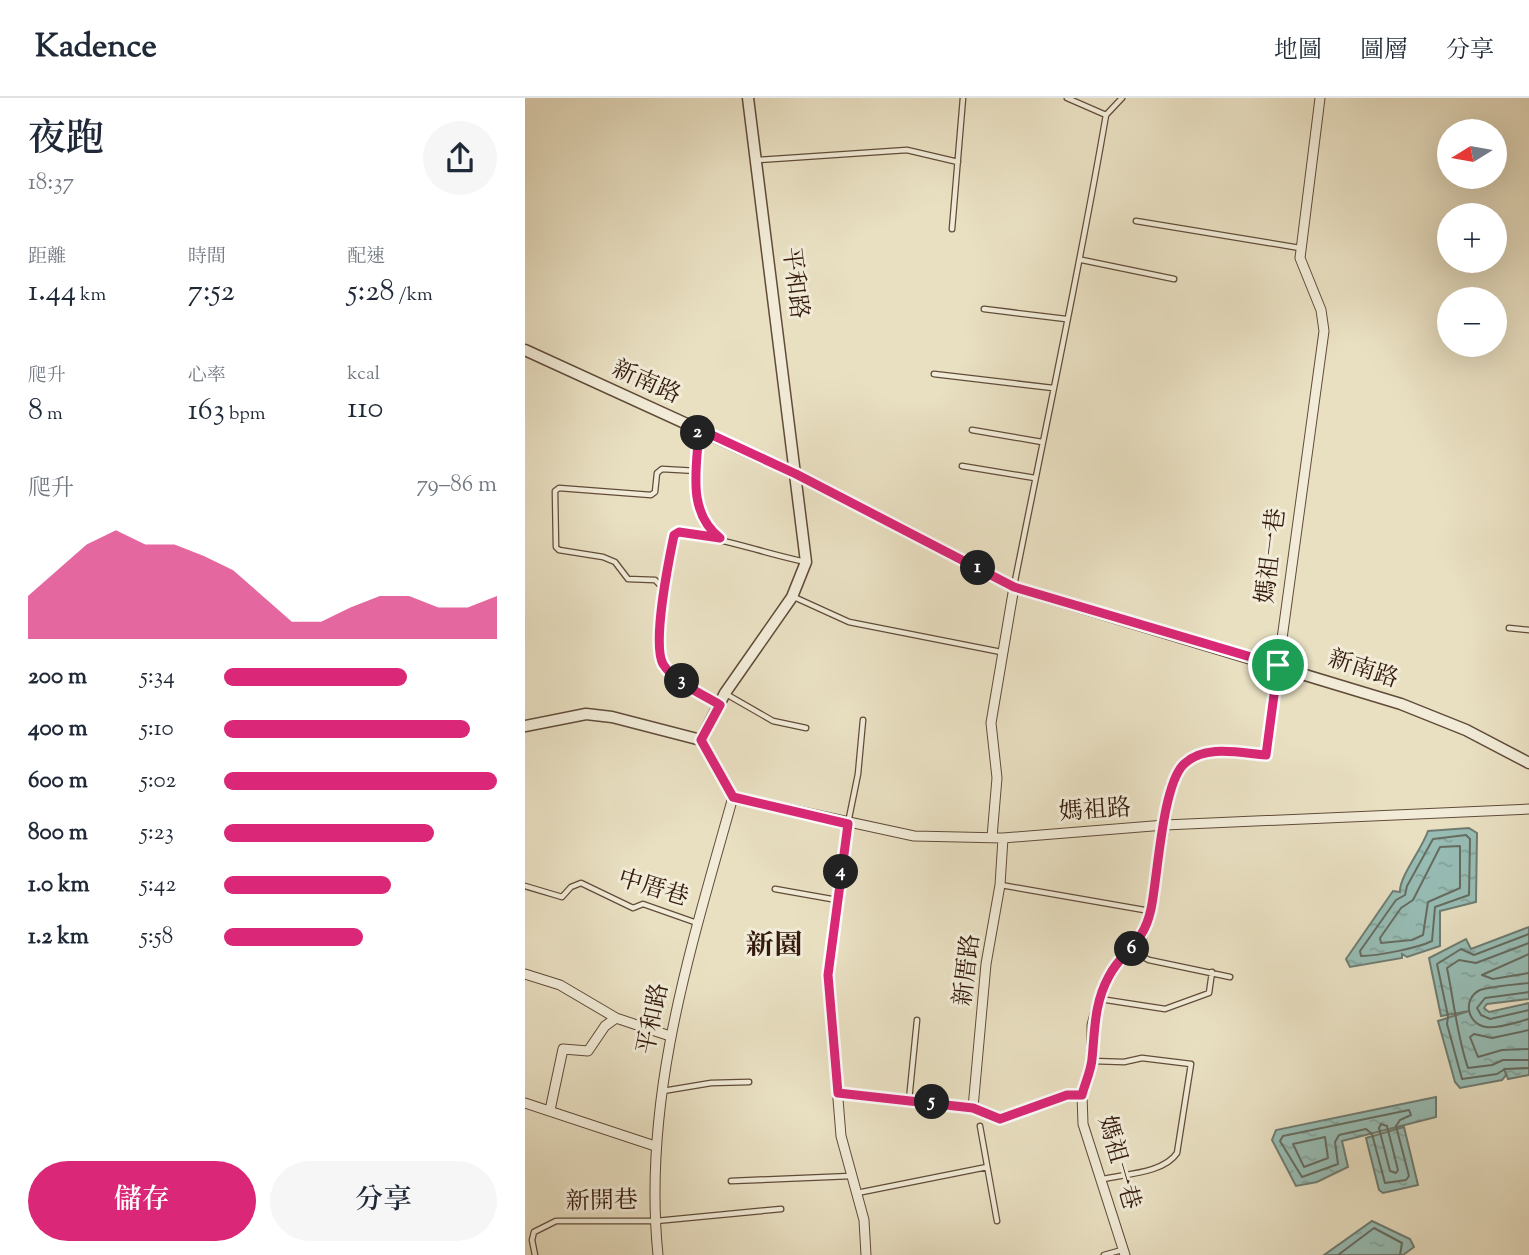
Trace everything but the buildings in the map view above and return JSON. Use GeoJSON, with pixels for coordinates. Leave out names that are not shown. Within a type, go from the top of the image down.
{"type":"FeatureCollection","features":[{"type":"Feature","properties":{"kind":"street","name":"平和路"},"geometry":{"type":"LineString","coordinates":[[748,98],[807,562]]}},
{"type":"Feature","properties":{"kind":"street","name":"媽祖一巷"},"geometry":{"type":"LineString","coordinates":[[1124,1254],[1103,1179],[1083,1124],[1082,1095],[1092,1061],[1093,1025],[1109,974],[1142,937],[1150,911],[1171,785],[1182,766],[1195,756],[1220,751],[1266,755],[1324,331],[1321,310],[1305,277],[1300,247],[1320,98]]}},
{"type":"Feature","properties":{"kind":"street","name":"新南路"},"geometry":{"type":"LineString","coordinates":[[525,350],[796,474],[1014,587],[1401,704],[1466,730],[1529,763]]}},
{"type":"Feature","properties":{"kind":"street"},"geometry":{"type":"LineString","coordinates":[[701,740],[725,693],[792,597],[807,562]]}},
{"type":"Feature","properties":{"kind":"street"},"geometry":{"type":"LineString","coordinates":[[992,837],[997,778],[991,723],[1014,587]]}},
{"type":"Feature","properties":{"kind":"street"},"geometry":{"type":"LineString","coordinates":[[525,726],[586,713],[701,740],[733,797]]}},
{"type":"Feature","properties":{"kind":"street","name":"平和路"},"geometry":{"type":"LineString","coordinates":[[658,1255],[655,1146],[670,1035],[733,797]]}},
{"type":"Feature","properties":{"kind":"street","name":"媽祖路"},"geometry":{"type":"LineString","coordinates":[[733,797],[848,824],[914,836],[1003,838],[1165,825],[1529,809]]}},
{"type":"Feature","properties":{"kind":"street"},"geometry":{"type":"LineString","coordinates":[[848,824],[828,975],[841,1136],[864,1220],[866,1255]]}},
{"type":"Feature","properties":{"kind":"street","name":"新厝路"},"geometry":{"type":"LineString","coordinates":[[973,1108],[986,964],[1000,885],[1003,838]]}},
{"type":"Feature","properties":{"kind":"street"},"geometry":{"type":"LineString","coordinates":[[525,974],[560,985],[616,1018],[670,1035]]}},
{"type":"Feature","properties":{"kind":"street"},"geometry":{"type":"LineString","coordinates":[[551,1110],[563,1049],[588,1051],[605,1026],[616,1018]]}},
{"type":"Feature","properties":{"kind":"street"},"geometry":{"type":"LineString","coordinates":[[838,1093],[973,1108],[1000,1119],[1067,1095],[1082,1095]]}},
{"type":"Feature","properties":{"kind":"street"},"geometry":{"type":"LineString","coordinates":[[525,1103],[655,1146]]}},
{"type":"Feature","properties":{"kind":"lane"},"geometry":{"type":"LineString","coordinates":[[952,229],[963,98]]}},
{"type":"Feature","properties":{"kind":"lane"},"geometry":{"type":"LineString","coordinates":[[1067,98],[1106,115]]}},
{"type":"Feature","properties":{"kind":"lane"},"geometry":{"type":"LineString","coordinates":[[1014,587],[1066,319],[1081,260],[1106,115],[1122,98]]}},
{"type":"Feature","properties":{"kind":"lane"},"geometry":{"type":"LineString","coordinates":[[756,160],[907,150],[958,162]]}},
{"type":"Feature","properties":{"kind":"lane"},"geometry":{"type":"LineString","coordinates":[[1136,221],[1300,247]]}},
{"type":"Feature","properties":{"kind":"lane"},"geometry":{"type":"LineString","coordinates":[[1081,260],[1174,279]]}},
{"type":"Feature","properties":{"kind":"lane"},"geometry":{"type":"LineString","coordinates":[[984,309],[1066,319]]}},
{"type":"Feature","properties":{"kind":"lane"},"geometry":{"type":"LineString","coordinates":[[934,374],[1053,388]]}},
{"type":"Feature","properties":{"kind":"lane"},"geometry":{"type":"LineString","coordinates":[[699,429],[697,471],[700,517],[720,538]]}},
{"type":"Feature","properties":{"kind":"lane"},"geometry":{"type":"LineString","coordinates":[[972,430],[1042,442]]}},
{"type":"Feature","properties":{"kind":"lane"},"geometry":{"type":"LineString","coordinates":[[962,466],[1035,478]]}},
{"type":"Feature","properties":{"kind":"lane"},"geometry":{"type":"LineString","coordinates":[[665,590],[655,580],[628,579],[615,562],[603,557],[559,550],[556,547],[555,491],[559,488],[651,495],[655,492],[657,473],[662,469],[697,471]]}},
{"type":"Feature","properties":{"kind":"lane"},"geometry":{"type":"LineString","coordinates":[[720,705],[685,683],[664,665],[660,626],[674,535],[679,532],[720,538],[768,554],[807,562]]}},
{"type":"Feature","properties":{"kind":"lane"},"geometry":{"type":"LineString","coordinates":[[792,597],[849,622],[1001,652]]}},
{"type":"Feature","properties":{"kind":"lane"},"geometry":{"type":"LineString","coordinates":[[1509,628],[1529,629]]}},
{"type":"Feature","properties":{"kind":"lane"},"geometry":{"type":"LineString","coordinates":[[725,693],[773,721],[806,728]]}},
{"type":"Feature","properties":{"kind":"lane"},"geometry":{"type":"LineString","coordinates":[[848,824],[858,774],[863,720]]}},
{"type":"Feature","properties":{"kind":"lane","name":"中厝巷"},"geometry":{"type":"LineString","coordinates":[[525,886],[562,897],[571,887],[581,883],[633,908],[643,904],[698,923]]}},
{"type":"Feature","properties":{"kind":"lane"},"geometry":{"type":"LineString","coordinates":[[1000,885],[1150,911]]}},
{"type":"Feature","properties":{"kind":"lane"},"geometry":{"type":"LineString","coordinates":[[775,889],[837,900]]}},
{"type":"Feature","properties":{"kind":"lane"},"geometry":{"type":"LineString","coordinates":[[1130,951],[1149,960],[1230,977]]}},
{"type":"Feature","properties":{"kind":"lane"},"geometry":{"type":"LineString","coordinates":[[1099,999],[1165,1009],[1209,993],[1212,972]]}},
{"type":"Feature","properties":{"kind":"lane"},"geometry":{"type":"LineString","coordinates":[[909,1100],[917,1020]]}},
{"type":"Feature","properties":{"kind":"lane"},"geometry":{"type":"LineString","coordinates":[[1092,1061],[1124,1062],[1142,1058],[1191,1064],[1174,1158],[1161,1166],[1103,1179]]}},
{"type":"Feature","properties":{"kind":"lane"},"geometry":{"type":"LineString","coordinates":[[662,1091],[711,1083],[749,1082]]}},
{"type":"Feature","properties":{"kind":"lane"},"geometry":{"type":"LineString","coordinates":[[980,1126],[997,1221]]}},
{"type":"Feature","properties":{"kind":"lane"},"geometry":{"type":"LineString","coordinates":[[856,1193],[987,1167]]}},
{"type":"Feature","properties":{"kind":"lane"},"geometry":{"type":"LineString","coordinates":[[731,1181],[852,1175]]}},
{"type":"Feature","properties":{"kind":"lane"},"geometry":{"type":"LineString","coordinates":[[656,1221],[781,1209]]}},
{"type":"Feature","properties":{"kind":"lane","name":"新開巷"},"geometry":{"type":"LineString","coordinates":[[535,1255],[531,1240],[534,1232],[545,1224],[557,1221],[656,1221]]}},
{"type":"Feature","properties":{"kind":"lane"},"geometry":{"type":"LineString","coordinates":[[1104,1255],[1124,1254]]}},
{"type":"Feature","properties":{"kind":"water"},"geometry":{"type":"Polygon","coordinates":[[[1469,828],[1477,833],[1476,902],[1440,911],[1440,946],[1407,957],[1402,954],[1402,958],[1350,967],[1346,959],[1393,891],[1400,892],[1403,879],[1428,831],[1469,828]]]}},
{"type":"Feature","properties":{"kind":"water"},"geometry":{"type":"Polygon","coordinates":[[[1529,927],[1529,999],[1487,1004],[1484,1008],[1489,1012],[1529,1003],[1529,1075],[1508,1079],[1504,1068],[1506,1075],[1502,1080],[1460,1088],[1455,1082],[1438,1021],[1469,1011],[1441,1016],[1429,958],[1466,939],[1471,949],[1529,927]]]}},
{"type":"Feature","properties":{"kind":"water"},"geometry":{"type":"Polygon","coordinates":[[[1436,1097],[1436,1117],[1342,1141],[1348,1167],[1317,1182],[1296,1186],[1272,1140],[1276,1130],[1436,1097]]]}},
{"type":"Feature","properties":{"kind":"water"},"geometry":{"type":"Polygon","coordinates":[[[1404,1127],[1418,1185],[1383,1193],[1379,1190],[1366,1138],[1404,1127]]]}},
{"type":"Feature","properties":{"kind":"water"},"geometry":{"type":"Polygon","coordinates":[[[1372,1221],[1410,1239],[1414,1247],[1403,1255],[1324,1255],[1372,1221]]]}},
{"type":"Feature","properties":{"kind":"district","name":"新園"},"geometry":{"type":"Point","coordinates":[774,947]}},
{"type":"Feature","properties":{"kind":"route"},"geometry":{"type":"LineString","coordinates":[[699,429],[796,474],[1014,587],[1278,665],[1266,755],[1220,751],[1195,756],[1182,766],[1171,785],[1150,911],[1142,937],[1109,974],[1099,999],[1093,1025],[1092,1061],[1082,1095],[1067,1095],[1000,1119],[973,1108],[838,1093],[828,975],[848,824],[733,797],[701,740],[720,705],[670,672],[661,657],[660,626],[674,535],[679,532],[720,538],[707,527],[697,506],[699,429]]}}]}
